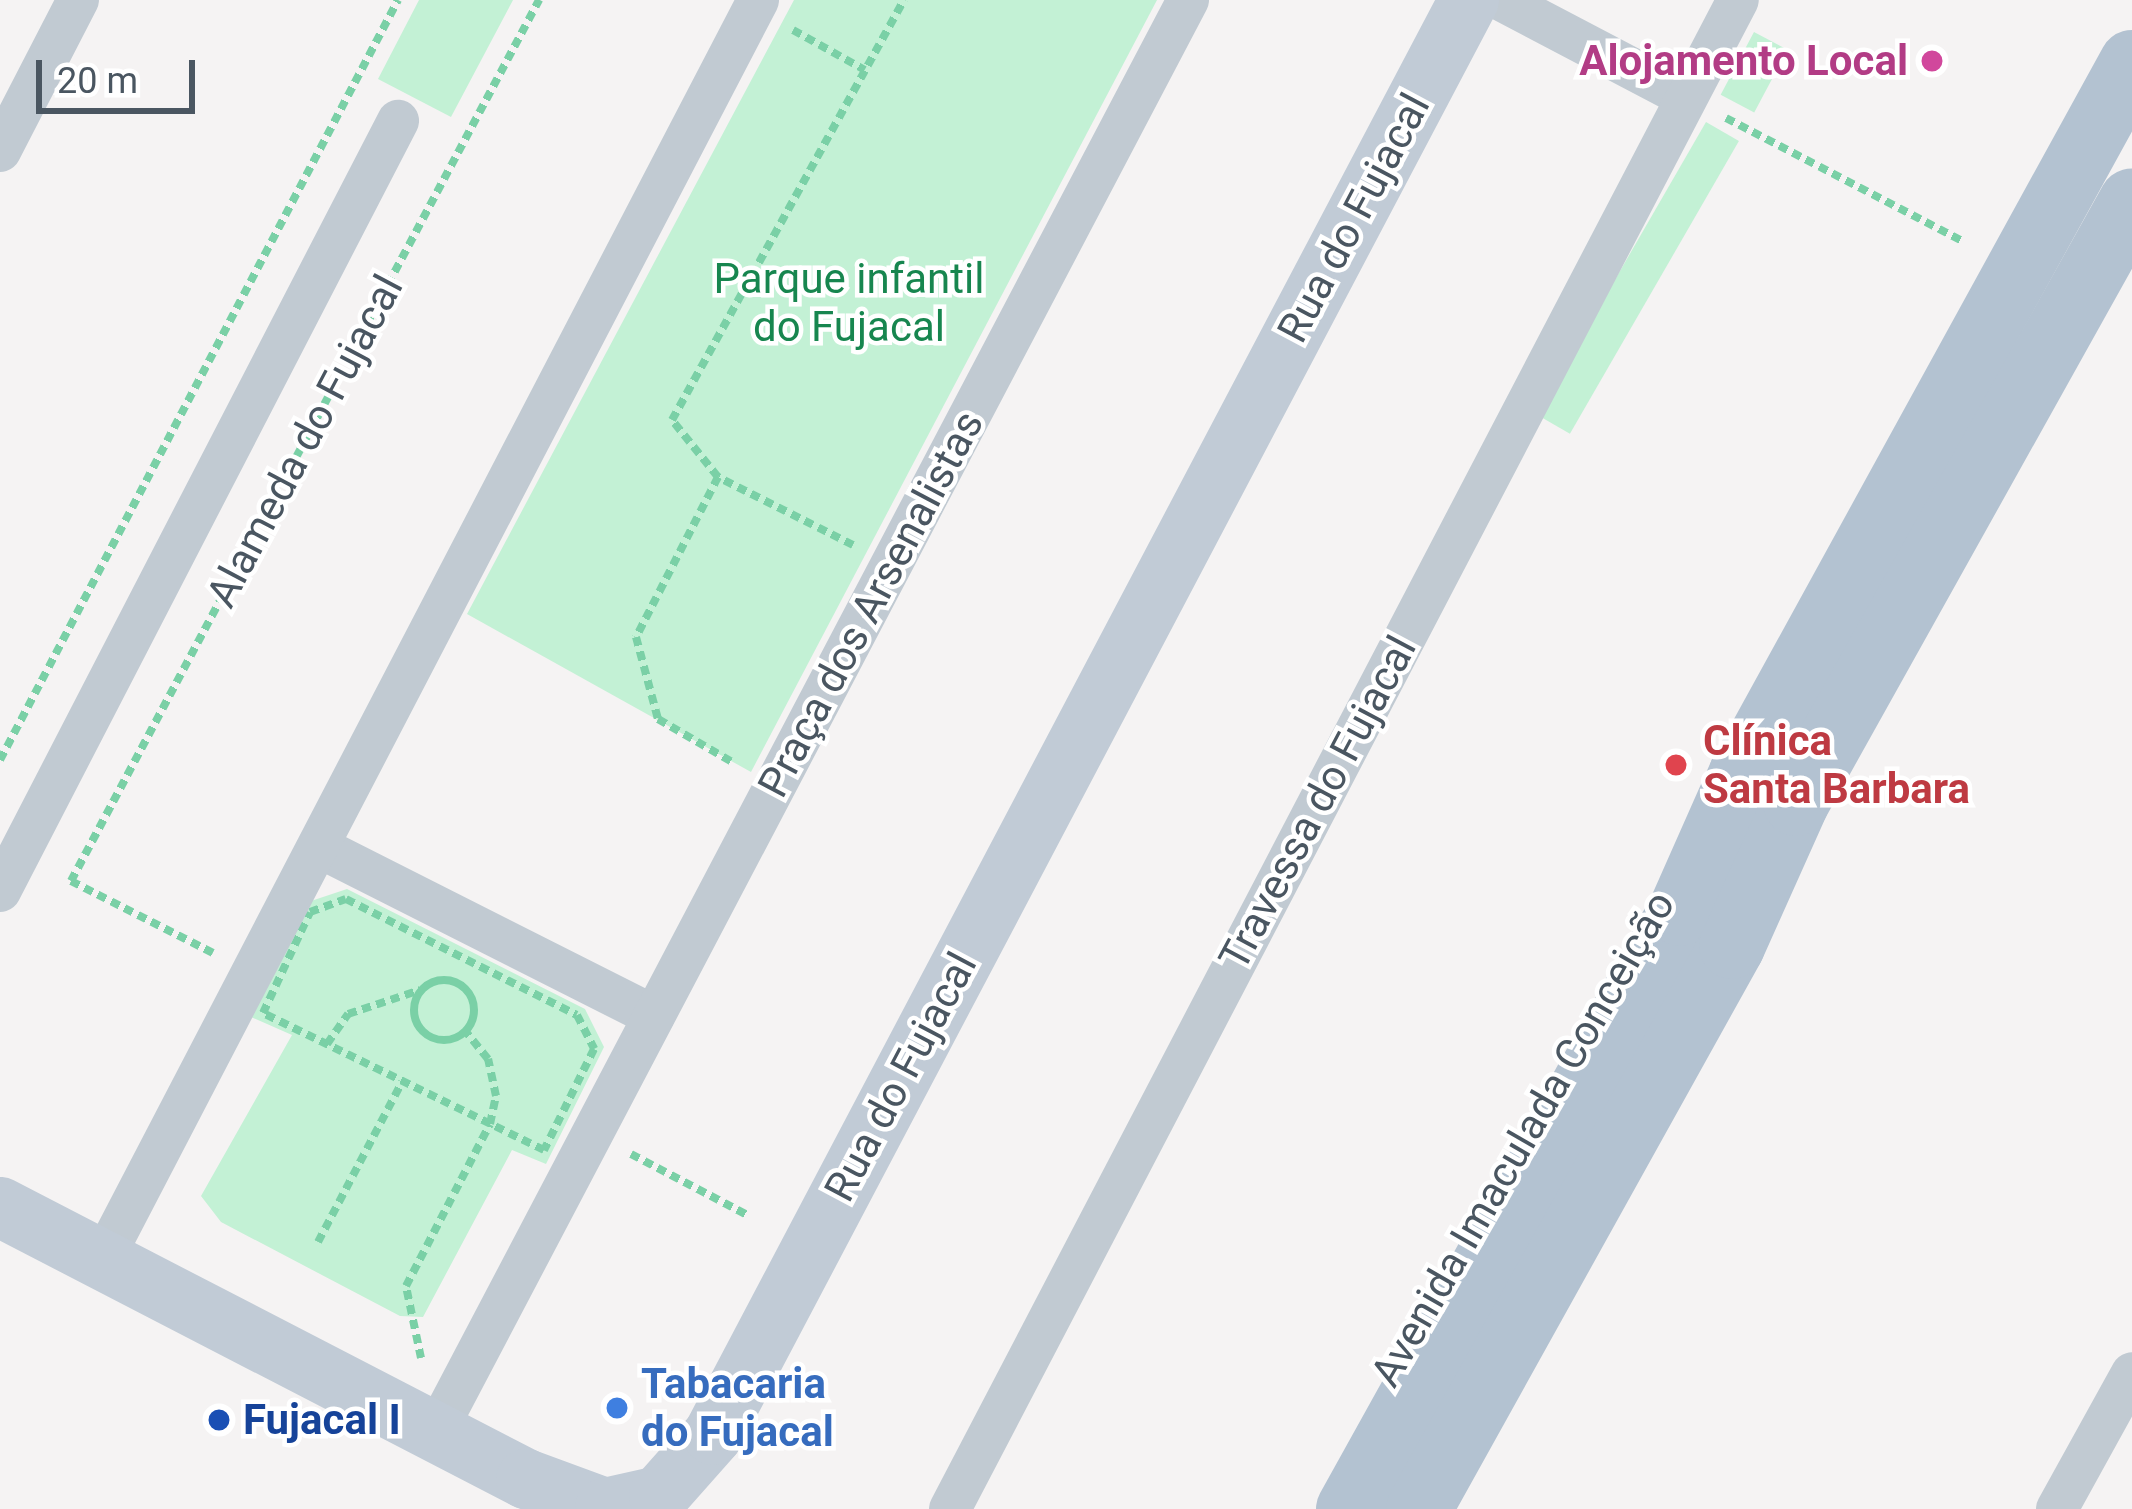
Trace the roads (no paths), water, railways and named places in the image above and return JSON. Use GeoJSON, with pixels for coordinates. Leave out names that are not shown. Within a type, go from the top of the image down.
{"type":"FeatureCollection","features":[{"type":"Feature","properties":{"kind":"main road","name":"Rua do Fujacal"},"geometry":{"type":"LineString","coordinates":[[0,1207],[434,1435],[605,1508],[667,1503],[713,1435],[1469,0]]}},
{"type":"Feature","properties":{"kind":"main road","name":"Avenida Imaculada Conceição"},"geometry":{"type":"LineString","coordinates":[[1385,1509],[1714,922],[1769,788],[2132,64]]}},
{"type":"Feature","properties":{"kind":"main road","name":"Avenida Imaculada Conceição"},"geometry":{"type":"LineString","coordinates":[[1349,1509],[1680,913],[1769,788],[2132,201]]}},
{"type":"Feature","properties":{"kind":"main road","name":"Avenida Imaculada Conceição"},"geometry":{"type":"LineString","coordinates":[[1311,1509],[1665,890],[1769,788]]}},
{"type":"Feature","properties":{"kind":"main road","name":"Avenida Imaculada Conceição"},"geometry":{"type":"LineString","coordinates":[[1419,1509],[1732,946],[1769,788]]}},
{"type":"Feature","properties":{"kind":"street"},"geometry":{"type":"LineString","coordinates":[[0,151],[77,0]]}},
{"type":"Feature","properties":{"kind":"street","name":"Praça dos Arsenalistas"},"geometry":{"type":"LineString","coordinates":[[434,1435],[1189,0]]}},
{"type":"Feature","properties":{"kind":"street"},"geometry":{"type":"LineString","coordinates":[[1501,0],[1686,97]]}},
{"type":"Feature","properties":{"kind":"street","name":"Travessa do Fujacal"},"geometry":{"type":"LineString","coordinates":[[950,1509],[1738,0]]}},
{"type":"Feature","properties":{"kind":"street"},"geometry":{"type":"LineString","coordinates":[[103,1259],[755,4]]}},
{"type":"Feature","properties":{"kind":"street","name":"Alameda do Fujacal"},"geometry":{"type":"LineString","coordinates":[[9,873],[398,121]]}},
{"type":"Feature","properties":{"kind":"street"},"geometry":{"type":"LineString","coordinates":[[319,848],[654,1016]]}},
{"type":"Feature","properties":{"kind":"street"},"geometry":{"type":"LineString","coordinates":[[2056,1509],[2132,1373]]}},
{"type":"Feature","properties":{"kind":"place","name":"Alojamento Local"},"geometry":{"type":"Point","coordinates":[1932,61]}},
{"type":"Feature","properties":{"kind":"place","name":"Clínica Santa Barbara"},"geometry":{"type":"Point","coordinates":[1676,765]}},
{"type":"Feature","properties":{"kind":"place","name":"Tabacaria do Fujacal"},"geometry":{"type":"Point","coordinates":[617,1408]}},
{"type":"Feature","properties":{"kind":"place","name":"Fujacal I"},"geometry":{"type":"Point","coordinates":[219,1420]}},
{"type":"Feature","properties":{"kind":"park label","name":"Parque infantil do Fujacal"},"geometry":{"type":"Point","coordinates":[849,303]}}]}
